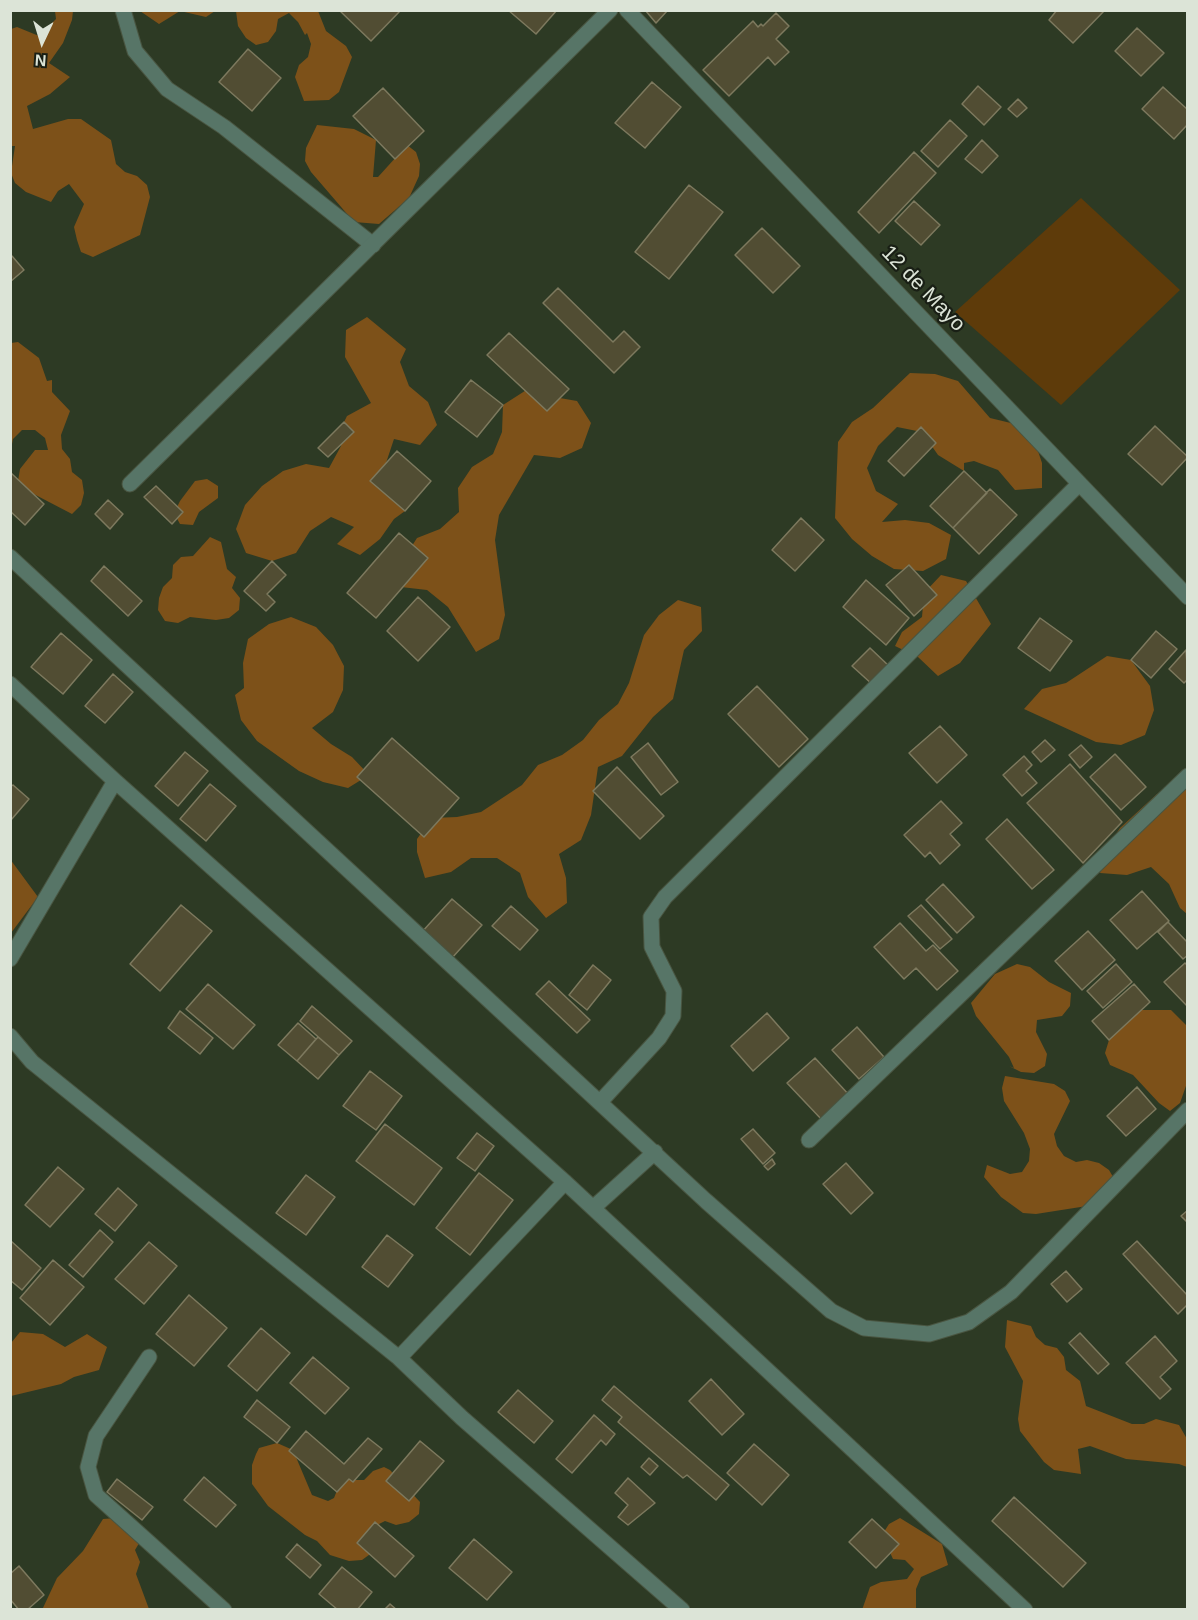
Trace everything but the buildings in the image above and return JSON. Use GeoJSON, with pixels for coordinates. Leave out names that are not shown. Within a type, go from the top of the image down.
{"type":"FeatureCollection","features":[{"type":"Feature","properties":{"kind":"street"},"geometry":{"type":"LineString","coordinates":[[123,10],[135,51],[167,88],[224,127],[373,245]]}},
{"type":"Feature","properties":{"kind":"street"},"geometry":{"type":"LineString","coordinates":[[130,484],[610,10]]}},
{"type":"Feature","properties":{"kind":"street","name":"12 de Mayo"},"geometry":{"type":"LineString","coordinates":[[627,10],[1188,597]]}},
{"type":"Feature","properties":{"kind":"street"},"geometry":{"type":"LineString","coordinates":[[601,1101],[659,1038],[673,1016],[674,991],[652,947],[651,917],[664,897],[1079,484]]}},
{"type":"Feature","properties":{"kind":"street"},"geometry":{"type":"LineString","coordinates":[[10,557],[601,1101],[706,1201],[831,1311],[864,1328],[929,1334],[969,1322],[1011,1292],[1188,1110]]}},
{"type":"Feature","properties":{"kind":"street"},"geometry":{"type":"LineString","coordinates":[[10,684],[115,781],[565,1182],[1025,1610]]}},
{"type":"Feature","properties":{"kind":"street"},"geometry":{"type":"LineString","coordinates":[[809,1140],[1188,776]]}},
{"type":"Feature","properties":{"kind":"street"},"geometry":{"type":"LineString","coordinates":[[10,959],[115,781]]}},
{"type":"Feature","properties":{"kind":"street"},"geometry":{"type":"LineString","coordinates":[[10,1036],[32,1062],[399,1358],[462,1418],[682,1610]]}},
{"type":"Feature","properties":{"kind":"street"},"geometry":{"type":"LineString","coordinates":[[593,1208],[656,1152]]}},
{"type":"Feature","properties":{"kind":"street"},"geometry":{"type":"LineString","coordinates":[[399,1358],[565,1182]]}},
{"type":"Feature","properties":{"kind":"street"},"geometry":{"type":"LineString","coordinates":[[149,1357],[96,1436],[88,1467],[96,1495],[225,1610]]}},
{"type":"Feature","properties":{"kind":"shaded area"},"geometry":{"type":"Polygon","coordinates":[[[55,11],[73,11],[63,43],[49,63],[70,77],[50,94],[27,106],[33,129],[68,119],[81,119],[111,140],[116,164],[125,172],[137,176],[147,185],[150,197],[140,235],[93,257],[81,252],[77,240],[74,227],[84,204],[69,184],[58,191],[51,202],[26,192],[15,183],[11,173],[15,146],[10,146],[11,29],[17,27],[39,36],[56,19],[55,11]]]}},
{"type":"Feature","properties":{"kind":"shaded area"},"geometry":{"type":"Polygon","coordinates":[[[140,11],[180,11],[159,24],[140,11]]]}},
{"type":"Feature","properties":{"kind":"shaded area"},"geometry":{"type":"Polygon","coordinates":[[[180,11],[215,11],[206,17],[180,11]]]}},
{"type":"Feature","properties":{"kind":"shaded area"},"geometry":{"type":"Polygon","coordinates":[[[236,11],[318,11],[326,31],[346,46],[352,57],[339,92],[329,100],[304,101],[295,77],[299,65],[308,57],[311,44],[307,33],[305,35],[298,22],[289,13],[278,19],[276,31],[268,42],[256,45],[246,38],[238,26],[236,11]]]}},
{"type":"Feature","properties":{"kind":"shaded area"},"geometry":{"type":"Polygon","coordinates":[[[317,125],[354,129],[376,140],[373,177],[378,177],[407,145],[416,152],[420,164],[419,176],[409,198],[379,224],[354,222],[311,172],[305,161],[306,148],[317,125]]]}},
{"type":"Feature","properties":{"kind":"shaded area"},"geometry":{"type":"Polygon","coordinates":[[[1081,198],[1180,290],[1061,405],[955,312],[1081,198]]]}},
{"type":"Feature","properties":{"kind":"shaded area"},"geometry":{"type":"Polygon","coordinates":[[[367,317],[406,349],[400,362],[409,386],[428,402],[437,425],[420,445],[394,439],[386,463],[405,511],[394,519],[380,539],[360,555],[337,544],[354,527],[331,517],[310,531],[296,553],[272,561],[246,553],[236,529],[245,505],[262,486],[283,471],[306,464],[329,468],[341,446],[347,416],[371,403],[345,357],[346,330],[367,317]]]}},
{"type":"Feature","properties":{"kind":"shaded area"},"geometry":{"type":"Polygon","coordinates":[[[18,342],[39,358],[47,381],[52,380],[52,392],[70,411],[61,435],[62,449],[70,459],[72,472],[82,480],[84,493],[81,505],[72,514],[26,490],[18,481],[20,469],[35,450],[48,450],[45,438],[35,430],[22,430],[13,439],[11,449],[11,343],[18,342]]]}},
{"type":"Feature","properties":{"kind":"shaded area"},"geometry":{"type":"Polygon","coordinates":[[[910,373],[935,374],[958,381],[990,418],[1015,424],[1034,439],[1042,463],[1042,488],[1015,490],[998,470],[974,461],[964,463],[964,471],[938,455],[922,432],[897,427],[878,446],[867,468],[876,491],[898,504],[882,522],[905,520],[929,523],[951,535],[946,559],[923,571],[894,569],[872,556],[852,539],[835,518],[838,442],[852,422],[873,408],[910,373]]]}},
{"type":"Feature","properties":{"kind":"shaded area"},"geometry":{"type":"Polygon","coordinates":[[[531,387],[554,397],[577,401],[591,423],[582,448],[560,458],[534,455],[499,515],[495,540],[505,615],[499,639],[476,652],[448,607],[427,590],[401,587],[403,560],[417,538],[440,529],[459,512],[458,488],[472,467],[493,454],[502,432],[503,405],[531,387]]]}},
{"type":"Feature","properties":{"kind":"shaded area"},"geometry":{"type":"Polygon","coordinates":[[[207,479],[218,486],[218,498],[199,512],[193,525],[180,524],[174,513],[180,501],[195,481],[207,479]]]}},
{"type":"Feature","properties":{"kind":"shaded area"},"geometry":{"type":"Polygon","coordinates":[[[210,537],[221,542],[227,569],[236,577],[232,588],[240,598],[239,610],[229,618],[216,620],[190,617],[178,623],[165,621],[158,610],[159,598],[163,587],[172,578],[173,565],[181,557],[193,556],[210,537]]]}},
{"type":"Feature","properties":{"kind":"shaded area"},"geometry":{"type":"Polygon","coordinates":[[[941,575],[966,581],[991,624],[960,663],[938,676],[918,657],[895,646],[902,632],[922,617],[924,593],[941,575]]]}},
{"type":"Feature","properties":{"kind":"shaded area"},"geometry":{"type":"Polygon","coordinates":[[[678,600],[701,607],[702,631],[684,650],[673,699],[653,717],[622,756],[598,767],[591,815],[581,840],[559,854],[566,878],[567,903],[546,918],[528,897],[520,873],[497,858],[471,858],[451,872],[425,878],[417,852],[417,839],[432,818],[457,817],[481,812],[522,785],[538,765],[562,755],[583,740],[599,720],[618,704],[629,683],[644,635],[659,615],[678,600]]]}},
{"type":"Feature","properties":{"kind":"shaded area"},"geometry":{"type":"Polygon","coordinates":[[[291,617],[316,627],[333,645],[344,666],[343,690],[333,712],[312,728],[331,744],[352,757],[369,775],[348,788],[323,782],[299,771],[257,741],[241,720],[235,695],[244,688],[243,663],[248,639],[269,624],[291,617]]]}},
{"type":"Feature","properties":{"kind":"shaded area"},"geometry":{"type":"Polygon","coordinates":[[[1107,656],[1131,660],[1150,686],[1154,710],[1145,735],[1121,745],[1096,742],[1024,709],[1042,689],[1066,683],[1107,656]]]}},
{"type":"Feature","properties":{"kind":"shaded area"},"geometry":{"type":"Polygon","coordinates":[[[1182,788],[1187,789],[1187,914],[1180,908],[1169,884],[1151,867],[1127,875],[1100,873],[1106,849],[1120,828],[1157,794],[1182,788]]]}},
{"type":"Feature","properties":{"kind":"shaded area"},"geometry":{"type":"Polygon","coordinates":[[[10,859],[38,897],[11,933],[10,933],[10,859]]]}},
{"type":"Feature","properties":{"kind":"shaded area"},"geometry":{"type":"Polygon","coordinates":[[[1017,964],[1030,967],[1049,982],[1071,993],[1070,1006],[1062,1016],[1037,1020],[1036,1032],[1047,1054],[1045,1066],[1034,1073],[1021,1072],[1009,1066],[1014,1068],[1009,1057],[976,1016],[971,1003],[995,974],[1017,964]]]}},
{"type":"Feature","properties":{"kind":"shaded area"},"geometry":{"type":"Polygon","coordinates":[[[1134,1010],[1171,1010],[1187,1026],[1187,1083],[1180,1103],[1170,1111],[1159,1103],[1133,1075],[1110,1065],[1105,1053],[1109,1040],[1134,1010]]]}},
{"type":"Feature","properties":{"kind":"shaded area"},"geometry":{"type":"Polygon","coordinates":[[[1005,1076],[1054,1084],[1065,1091],[1070,1101],[1054,1134],[1057,1146],[1064,1156],[1076,1162],[1087,1160],[1099,1163],[1109,1170],[1116,1182],[1087,1206],[1036,1214],[1023,1213],[1001,1197],[984,1177],[987,1165],[1010,1174],[1022,1172],[1029,1161],[1030,1149],[1024,1133],[1004,1101],[1002,1088],[1005,1076]]]}},
{"type":"Feature","properties":{"kind":"shaded area"},"geometry":{"type":"Polygon","coordinates":[[[1007,1320],[1031,1326],[1036,1337],[1045,1345],[1057,1348],[1064,1357],[1066,1370],[1080,1381],[1086,1406],[1132,1424],[1144,1424],[1156,1419],[1179,1425],[1187,1439],[1187,1467],[1179,1464],[1126,1459],[1090,1446],[1078,1449],[1081,1474],[1054,1470],[1044,1462],[1020,1431],[1018,1419],[1023,1381],[1005,1347],[1007,1320]]]}},
{"type":"Feature","properties":{"kind":"shaded area"},"geometry":{"type":"Polygon","coordinates":[[[20,1332],[43,1334],[65,1347],[87,1334],[107,1347],[99,1370],[74,1377],[61,1384],[11,1396],[11,1343],[20,1332]]]}},
{"type":"Feature","properties":{"kind":"shaded area"},"geometry":{"type":"Polygon","coordinates":[[[277,1443],[293,1450],[312,1495],[328,1501],[334,1498],[341,1480],[364,1480],[373,1471],[384,1467],[390,1470],[420,1502],[419,1514],[409,1522],[396,1525],[385,1521],[379,1524],[382,1529],[373,1552],[362,1560],[349,1561],[330,1555],[317,1541],[305,1535],[268,1506],[252,1484],[252,1465],[259,1448],[277,1443]]]}},
{"type":"Feature","properties":{"kind":"shaded area"},"geometry":{"type":"Polygon","coordinates":[[[116,1518],[141,1540],[135,1550],[140,1562],[136,1574],[149,1609],[42,1610],[57,1578],[83,1551],[103,1519],[116,1518]]]}},
{"type":"Feature","properties":{"kind":"shaded area"},"geometry":{"type":"Polygon","coordinates":[[[900,1518],[942,1544],[948,1565],[921,1577],[916,1589],[916,1609],[862,1610],[870,1587],[881,1582],[907,1579],[914,1569],[905,1560],[893,1559],[882,1535],[889,1524],[900,1518]]]}}]}
